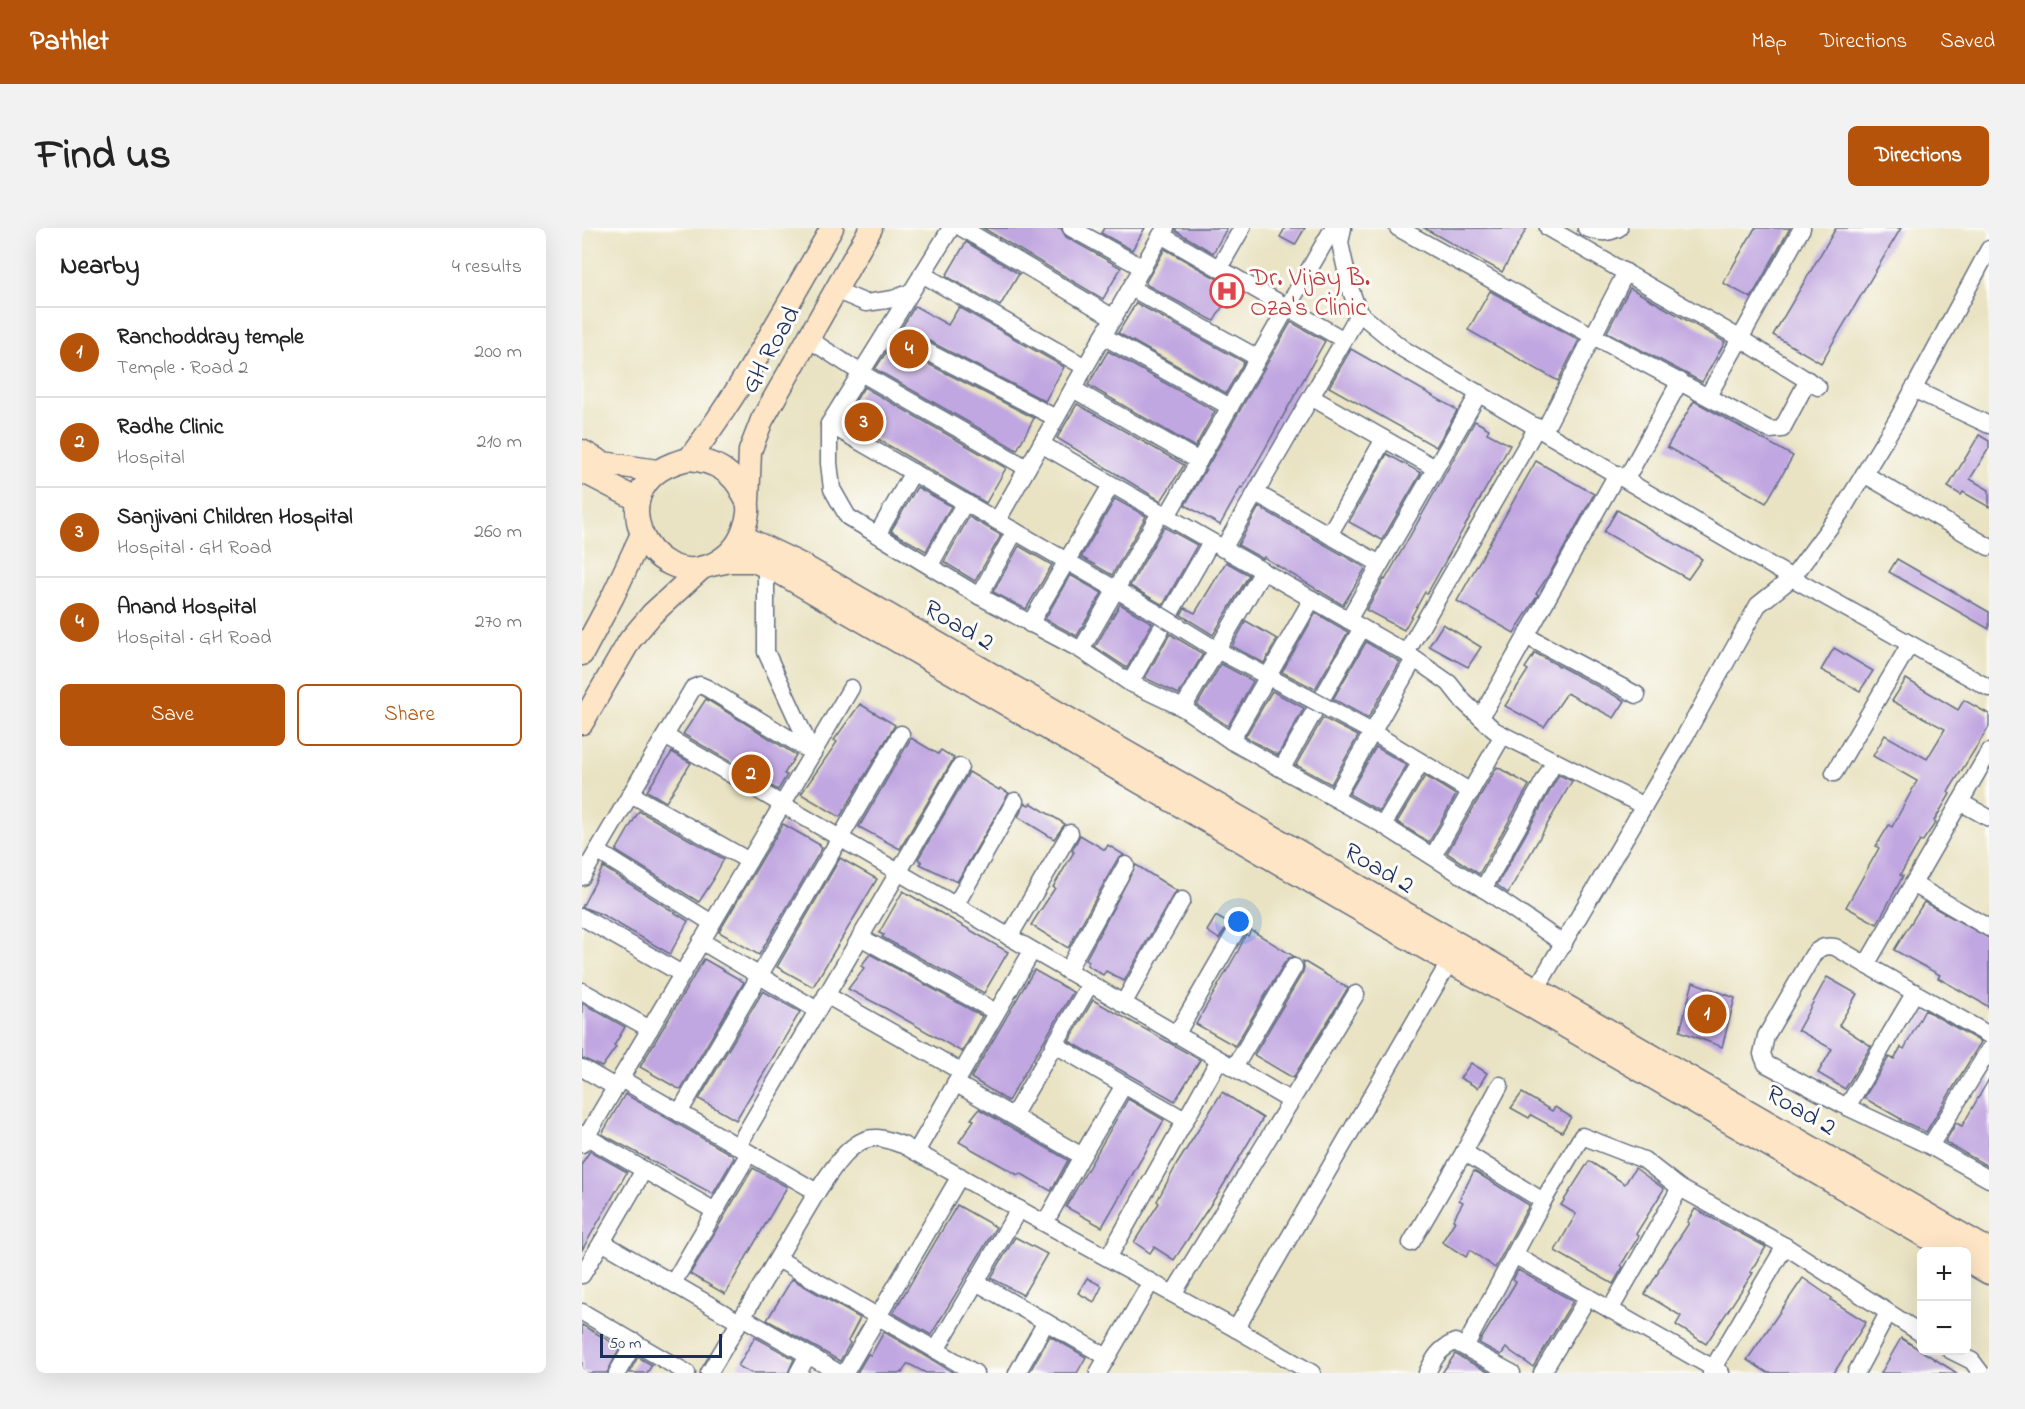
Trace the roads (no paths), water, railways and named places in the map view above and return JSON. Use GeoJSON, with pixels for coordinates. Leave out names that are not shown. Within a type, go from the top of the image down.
{"type":"FeatureCollection","features":[{"type":"Feature","properties":{"kind":"street","name":"GH Road"},"geometry":{"type":"LineString","coordinates":[[689,459],[714,426],[832,228]]}},
{"type":"Feature","properties":{"kind":"street","name":"GH Road"},"geometry":{"type":"LineString","coordinates":[[748,507],[750,451],[762,420],[871,228]]}},
{"type":"Feature","properties":{"kind":"street"},"geometry":{"type":"LineString","coordinates":[[951,228],[829,424],[832,489],[848,517],[979,596],[1081,650],[1130,683],[1183,708],[1231,741],[1383,825],[1564,944]]}},
{"type":"Feature","properties":{"kind":"street"},"geometry":{"type":"LineString","coordinates":[[962,228],[1114,318]]}},
{"type":"Feature","properties":{"kind":"street"},"geometry":{"type":"LineString","coordinates":[[1071,228],[1143,267]]}},
{"type":"Feature","properties":{"kind":"street"},"geometry":{"type":"LineString","coordinates":[[1219,268],[1242,228]]}},
{"type":"Feature","properties":{"kind":"street"},"geometry":{"type":"LineString","coordinates":[[1081,650],[1116,589],[1199,461],[1333,228]]}},
{"type":"Feature","properties":{"kind":"street"},"geometry":{"type":"LineString","coordinates":[[1343,228],[1340,243],[1350,288],[1359,314],[1403,349],[1792,578],[1989,688]]}},
{"type":"Feature","properties":{"kind":"street"},"geometry":{"type":"LineString","coordinates":[[1398,228],[1593,336],[1770,430],[1782,429],[1813,383],[1548,228]]}},
{"type":"Feature","properties":{"kind":"street"},"geometry":{"type":"LineString","coordinates":[[1586,228],[1600,233],[1610,233],[1619,228]]}},
{"type":"Feature","properties":{"kind":"street"},"geometry":{"type":"LineString","coordinates":[[1708,396],[1802,228]]}},
{"type":"Feature","properties":{"kind":"street"},"geometry":{"type":"LineString","coordinates":[[997,520],[1163,232],[1219,268],[1344,340]]}},
{"type":"Feature","properties":{"kind":"street"},"geometry":{"type":"LineString","coordinates":[[1532,997],[1758,605],[1792,578],[1841,512],[1913,389],[1989,249]]}},
{"type":"Feature","properties":{"kind":"street"},"geometry":{"type":"LineString","coordinates":[[1335,798],[1372,732],[1410,656],[1593,336],[1626,272]]}},
{"type":"Feature","properties":{"kind":"street"},"geometry":{"type":"LineString","coordinates":[[922,274],[1085,367]]}},
{"type":"Feature","properties":{"kind":"street"},"geometry":{"type":"LineString","coordinates":[[1131,288],[1258,358]]}},
{"type":"Feature","properties":{"kind":"street"},"geometry":{"type":"LineString","coordinates":[[835,290],[866,303],[893,299],[911,292]]}},
{"type":"Feature","properties":{"kind":"street"},"geometry":{"type":"LineString","coordinates":[[1130,683],[1217,545],[1256,493],[1359,314]]}},
{"type":"Feature","properties":{"kind":"street"},"geometry":{"type":"LineString","coordinates":[[887,331],[1056,418]]}},
{"type":"Feature","properties":{"kind":"street"},"geometry":{"type":"LineString","coordinates":[[1103,336],[1230,407]]}},
{"type":"Feature","properties":{"kind":"street"},"geometry":{"type":"LineString","coordinates":[[807,338],[861,373],[1027,468]]}},
{"type":"Feature","properties":{"kind":"street"},"geometry":{"type":"LineString","coordinates":[[1481,717],[1526,636],[1680,381]]}},
{"type":"Feature","properties":{"kind":"street"},"geometry":{"type":"LineString","coordinates":[[1073,389],[1199,461]]}},
{"type":"Feature","properties":{"kind":"street"},"geometry":{"type":"LineString","coordinates":[[1913,389],[1989,425]]}},
{"type":"Feature","properties":{"kind":"street"},"geometry":{"type":"LineString","coordinates":[[1282,768],[1355,624],[1380,564],[1479,393]]}},
{"type":"Feature","properties":{"kind":"street"},"geometry":{"type":"LineString","coordinates":[[1311,397],[1436,468]]}},
{"type":"Feature","properties":{"kind":"street"},"geometry":{"type":"LineString","coordinates":[[829,424],[1116,589],[1217,650],[1372,732],[1471,792]]}},
{"type":"Feature","properties":{"kind":"street"},"geometry":{"type":"LineString","coordinates":[[1329,535],[1384,439]]}},
{"type":"Feature","properties":{"kind":"street"},"geometry":{"type":"LineString","coordinates":[[1041,444],[1410,656],[1449,683],[1464,702],[1503,735],[1644,806]]}},
{"type":"Feature","properties":{"kind":"street"},"geometry":{"type":"LineString","coordinates":[[582,451],[603,463],[657,471]]}},
{"type":"Feature","properties":{"kind":"street"},"geometry":{"type":"LineString","coordinates":[[582,723],[630,640],[652,614],[707,566],[724,558],[742,536],[748,507],[733,478],[721,467],[706,460],[689,459],[672,462],[657,471],[645,484],[638,500],[637,518],[641,536],[652,551],[666,562],[684,568],[707,566]]}},
{"type":"Feature","properties":{"kind":"street"},"geometry":{"type":"LineString","coordinates":[[582,471],[638,500]]}},
{"type":"Feature","properties":{"kind":"street"},"geometry":{"type":"LineString","coordinates":[[877,535],[913,472]]}},
{"type":"Feature","properties":{"kind":"street"},"geometry":{"type":"LineString","coordinates":[[1864,474],[1989,546]]}},
{"type":"Feature","properties":{"kind":"street"},"geometry":{"type":"LineString","coordinates":[[1030,624],[1111,484]]}},
{"type":"Feature","properties":{"kind":"street"},"geometry":{"type":"LineString","coordinates":[[1256,493],[1380,564]]}},
{"type":"Feature","properties":{"kind":"street"},"geometry":{"type":"LineString","coordinates":[[930,565],[965,502]]}},
{"type":"Feature","properties":{"kind":"street"},"geometry":{"type":"LineString","coordinates":[[979,596],[1015,531]]}},
{"type":"Feature","properties":{"kind":"street"},"geometry":{"type":"LineString","coordinates":[[582,654],[641,536]]}},
{"type":"Feature","properties":{"kind":"street","name":"Road 2"},"geometry":{"type":"LineString","coordinates":[[742,536],[802,565],[1454,954]]}},
{"type":"Feature","properties":{"kind":"street","name":"Road 2"},"geometry":{"type":"LineString","coordinates":[[707,566],[731,561],[754,561],[766,567],[1454,954],[1989,1250]]}},
{"type":"Feature","properties":{"kind":"street"},"geometry":{"type":"LineString","coordinates":[[766,567],[766,652],[813,753]]}},
{"type":"Feature","properties":{"kind":"street"},"geometry":{"type":"LineString","coordinates":[[1183,708],[1263,571]]}},
{"type":"Feature","properties":{"kind":"street"},"geometry":{"type":"LineString","coordinates":[[1231,741],[1312,599]]}},
{"type":"Feature","properties":{"kind":"street"},"geometry":{"type":"LineString","coordinates":[[1526,636],[1636,695]]}},
{"type":"Feature","properties":{"kind":"street"},"geometry":{"type":"LineString","coordinates":[[1834,773],[1910,644]]}},
{"type":"Feature","properties":{"kind":"street"},"geometry":{"type":"LineString","coordinates":[[582,877],[693,688],[700,685],[813,753]]}},
{"type":"Feature","properties":{"kind":"street"},"geometry":{"type":"LineString","coordinates":[[715,1211],[583,1138],[618,1083],[851,688]]}},
{"type":"Feature","properties":{"kind":"street"},"geometry":{"type":"LineString","coordinates":[[679,1113],[901,734]]}},
{"type":"Feature","properties":{"kind":"street"},"geometry":{"type":"LineString","coordinates":[[1433,856],[1503,735]]}},
{"type":"Feature","properties":{"kind":"street"},"geometry":{"type":"LineString","coordinates":[[665,736],[1291,1101]]}},
{"type":"Feature","properties":{"kind":"street"},"geometry":{"type":"LineString","coordinates":[[1866,965],[1989,752]]}},
{"type":"Feature","properties":{"kind":"street"},"geometry":{"type":"LineString","coordinates":[[1483,889],[1555,761]]}},
{"type":"Feature","properties":{"kind":"street"},"geometry":{"type":"LineString","coordinates":[[1383,825],[1421,762]]}},
{"type":"Feature","properties":{"kind":"street"},"geometry":{"type":"LineString","coordinates":[[673,1283],[715,1211],[743,1150],[817,1010],[960,767]]}},
{"type":"Feature","properties":{"kind":"street"},"geometry":{"type":"LineString","coordinates":[[631,794],[749,861]]}},
{"type":"Feature","properties":{"kind":"street"},"geometry":{"type":"LineString","coordinates":[[955,906],[1015,801]]}},
{"type":"Feature","properties":{"kind":"street"},"geometry":{"type":"LineString","coordinates":[[1960,802],[1989,818]]}},
{"type":"Feature","properties":{"kind":"street"},"geometry":{"type":"LineString","coordinates":[[1009,938],[1070,833]]}},
{"type":"Feature","properties":{"kind":"street"},"geometry":{"type":"LineString","coordinates":[[597,851],[712,923]]}},
{"type":"Feature","properties":{"kind":"street"},"geometry":{"type":"LineString","coordinates":[[1067,971],[1126,865]]}},
{"type":"Feature","properties":{"kind":"street"},"geometry":{"type":"LineString","coordinates":[[1913,884],[1989,928]]}},
{"type":"Feature","properties":{"kind":"street"},"geometry":{"type":"LineString","coordinates":[[1123,1004],[1182,900]]}},
{"type":"Feature","properties":{"kind":"street"},"geometry":{"type":"LineString","coordinates":[[582,917],[682,974]]}},
{"type":"Feature","properties":{"kind":"street"},"geometry":{"type":"LineString","coordinates":[[1176,1035],[1236,931]]}},
{"type":"Feature","properties":{"kind":"street"},"geometry":{"type":"LineString","coordinates":[[860,937],[996,1012]]}},
{"type":"Feature","properties":{"kind":"street"},"geometry":{"type":"LineString","coordinates":[[701,941],[817,1010]]}},
{"type":"Feature","properties":{"kind":"street"},"geometry":{"type":"LineString","coordinates":[[1989,1035],[1835,947],[1826,946],[1817,949],[1766,1036],[1762,1054],[1766,1064],[1847,1107],[1930,1146],[1989,1179]]}},
{"type":"Feature","properties":{"kind":"street"},"geometry":{"type":"LineString","coordinates":[[915,1152],[1032,951]]}},
{"type":"Feature","properties":{"kind":"street"},"geometry":{"type":"LineString","coordinates":[[1236,1329],[1454,954]]}},
{"type":"Feature","properties":{"kind":"street"},"geometry":{"type":"LineString","coordinates":[[1234,1068],[1294,967]]}},
{"type":"Feature","properties":{"kind":"street"},"geometry":{"type":"LineString","coordinates":[[1013,1116],[1090,984]]}},
{"type":"Feature","properties":{"kind":"street"},"geometry":{"type":"LineString","coordinates":[[582,991],[650,1029]]}},
{"type":"Feature","properties":{"kind":"street"},"geometry":{"type":"LineString","coordinates":[[1847,1107],[1915,992]]}},
{"type":"Feature","properties":{"kind":"street"},"geometry":{"type":"LineString","coordinates":[[1173,1294],[1356,994]]}},
{"type":"Feature","properties":{"kind":"street"},"geometry":{"type":"LineString","coordinates":[[826,995],[959,1077],[1013,1116],[1082,1156]]}},
{"type":"Feature","properties":{"kind":"street","name":"Road 2"},"geometry":{"type":"LineString","coordinates":[[1532,997],[1945,1247]]}},
{"type":"Feature","properties":{"kind":"street"},"geometry":{"type":"LineString","coordinates":[[1054,1044],[1185,1120]]}},
{"type":"Feature","properties":{"kind":"street"},"geometry":{"type":"LineString","coordinates":[[1930,1146],[1989,1050]]}},
{"type":"Feature","properties":{"kind":"street"},"geometry":{"type":"LineString","coordinates":[[1108,1258],[1219,1060]]}},
{"type":"Feature","properties":{"kind":"street"},"geometry":{"type":"LineString","coordinates":[[582,1068],[679,1113],[817,1192]]}},
{"type":"Feature","properties":{"kind":"street"},"geometry":{"type":"LineString","coordinates":[[1045,1223],[1124,1085]]}},
{"type":"Feature","properties":{"kind":"street"},"geometry":{"type":"LineString","coordinates":[[1411,1243],[1500,1086]]}},
{"type":"Feature","properties":{"kind":"street"},"geometry":{"type":"LineString","coordinates":[[1465,1347],[1582,1136],[1644,1160],[1680,1188],[1785,1246],[1917,1331]]}},
{"type":"Feature","properties":{"kind":"street"},"geometry":{"type":"LineString","coordinates":[[709,1373],[835,1165],[861,1142],[875,1138],[903,1145],[1312,1373]]}},
{"type":"Feature","properties":{"kind":"street"},"geometry":{"type":"LineString","coordinates":[[1464,1152],[1544,1201]]}},
{"type":"Feature","properties":{"kind":"street"},"geometry":{"type":"LineString","coordinates":[[582,1275],[644,1170]]}},
{"type":"Feature","properties":{"kind":"street"},"geometry":{"type":"LineString","coordinates":[[845,1373],[960,1176]]}},
{"type":"Feature","properties":{"kind":"street"},"geometry":{"type":"LineString","coordinates":[[1610,1310],[1680,1188]]}},
{"type":"Feature","properties":{"kind":"street"},"geometry":{"type":"LineString","coordinates":[[936,1350],[1019,1209]]}},
{"type":"Feature","properties":{"kind":"street"},"geometry":{"type":"LineString","coordinates":[[602,1242],[839,1373]]}},
{"type":"Feature","properties":{"kind":"street"},"geometry":{"type":"LineString","coordinates":[[1514,1255],[1715,1371],[1785,1246]]}},
{"type":"Feature","properties":{"kind":"street"},"geometry":{"type":"LineString","coordinates":[[778,1259],[975,1373]]}},
{"type":"Feature","properties":{"kind":"street"},"geometry":{"type":"LineString","coordinates":[[1971,1263],[1989,1273]]}},
{"type":"Feature","properties":{"kind":"street"},"geometry":{"type":"LineString","coordinates":[[976,1282],[1046,1322],[1103,1368],[1151,1282]]}},
{"type":"Feature","properties":{"kind":"street"},"geometry":{"type":"LineString","coordinates":[[1542,1373],[1588,1297]]}},
{"type":"Feature","properties":{"kind":"street"},"geometry":{"type":"LineString","coordinates":[[582,1312],[687,1373]]}},
{"type":"Feature","properties":{"kind":"street"},"geometry":{"type":"LineString","coordinates":[[1856,1373],[1888,1313]]}},
{"type":"Feature","properties":{"kind":"street"},"geometry":{"type":"LineString","coordinates":[[1017,1373],[1046,1322]]}},
{"type":"Feature","properties":{"kind":"street"},"geometry":{"type":"LineString","coordinates":[[616,1373],[635,1342]]}},
{"type":"Feature","properties":{"kind":"street"},"geometry":{"type":"LineString","coordinates":[[1427,1373],[1437,1353],[1445,1346],[1455,1342],[1512,1373]]}},
{"type":"Feature","properties":{"kind":"street"},"geometry":{"type":"LineString","coordinates":[[798,1373],[808,1355]]}},
{"type":"Feature","properties":{"kind":"street"},"geometry":{"type":"LineString","coordinates":[[1960,1355],[1972,1361],[1981,1373]]}},
{"type":"Feature","properties":{"kind":"place","name":"Dr. Vijay B. Oza's Clinic"},"geometry":{"type":"Point","coordinates":[1227,291]}},
{"type":"Feature","properties":{"kind":"place","name":"Anand Hospital"},"geometry":{"type":"Point","coordinates":[909,349]}},
{"type":"Feature","properties":{"kind":"place","name":"Sanjivani Children Hospital"},"geometry":{"type":"Point","coordinates":[864,422]}},
{"type":"Feature","properties":{"kind":"place","name":"Radhe Clinic"},"geometry":{"type":"Point","coordinates":[751,774]}},
{"type":"Feature","properties":{"kind":"place","name":"Ranchoddray temple"},"geometry":{"type":"Point","coordinates":[1707,1014]}}]}
